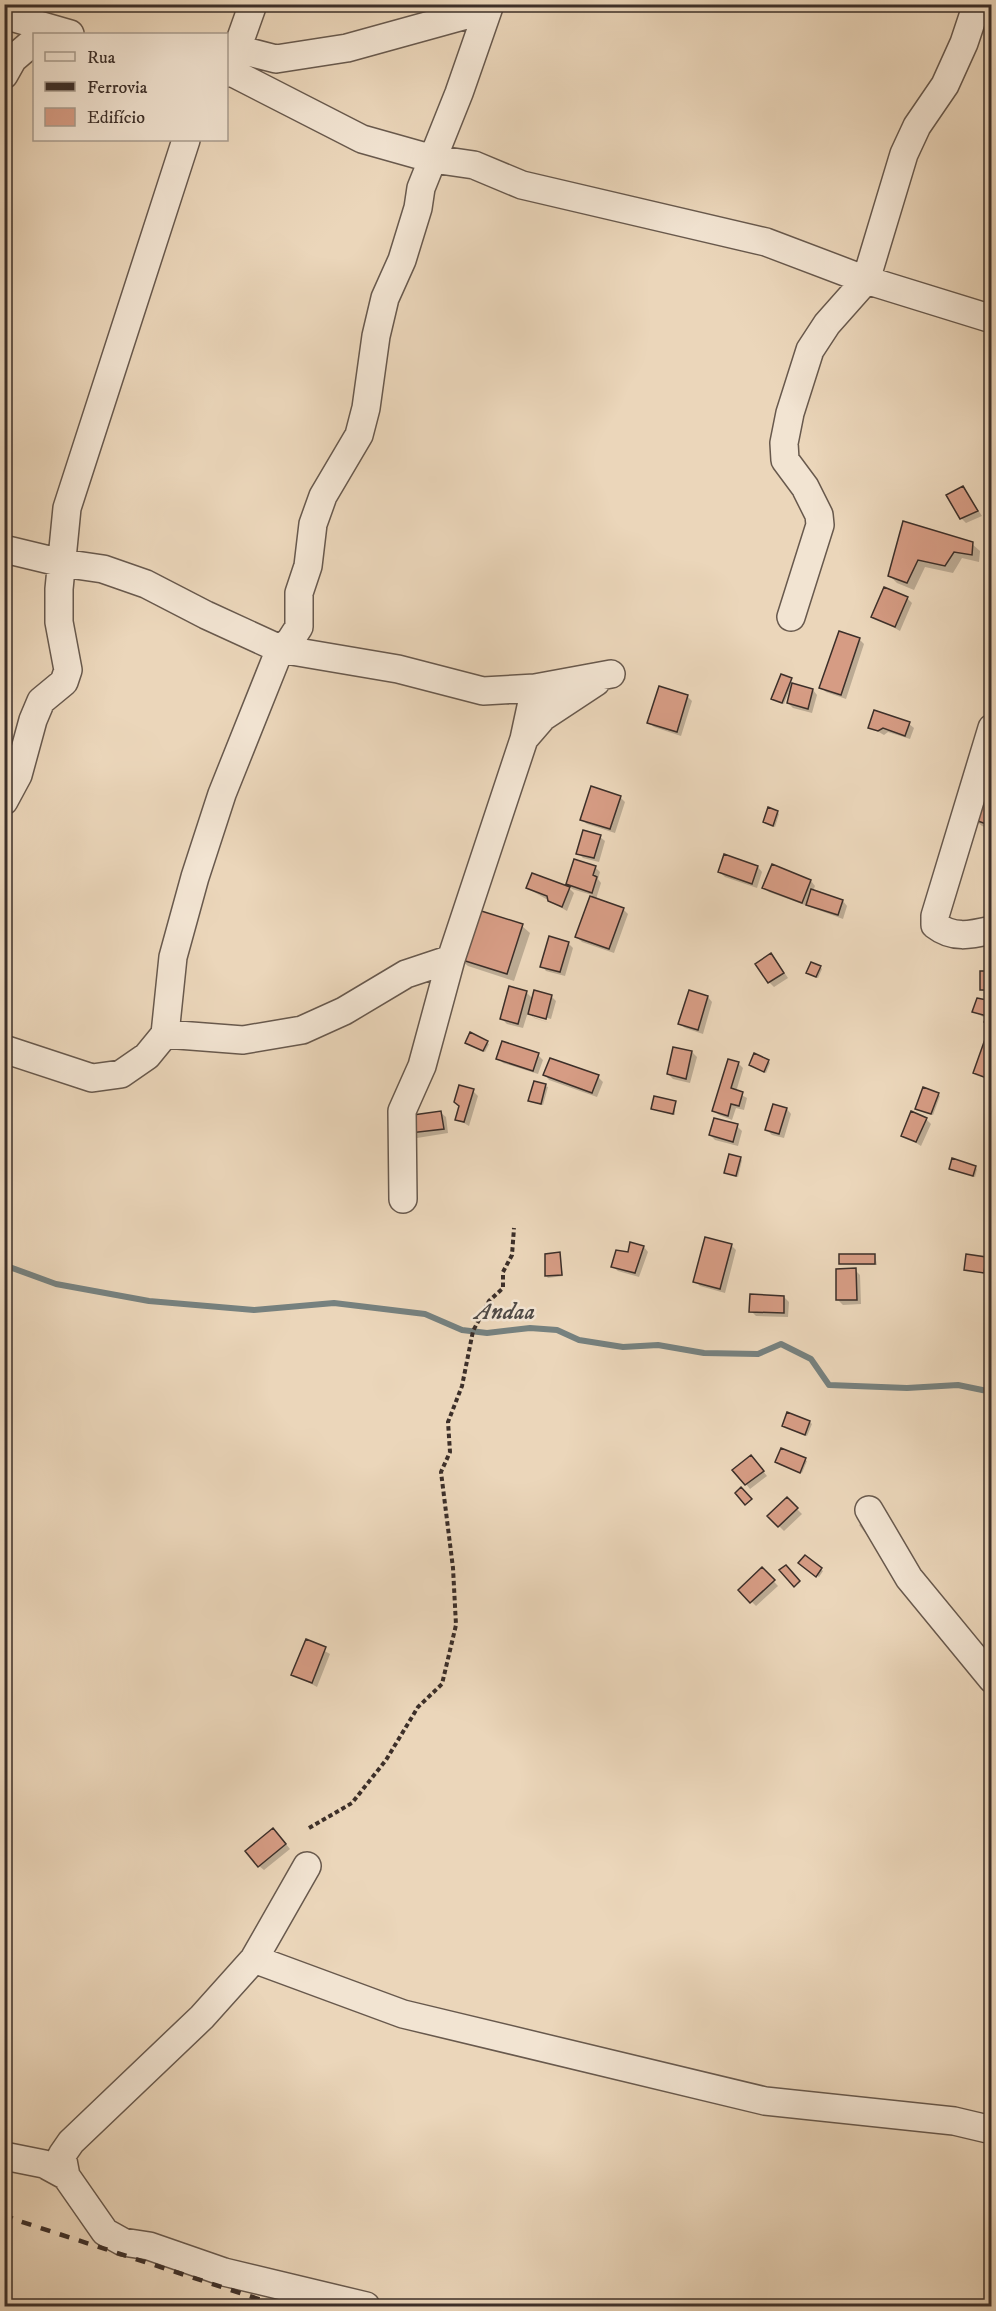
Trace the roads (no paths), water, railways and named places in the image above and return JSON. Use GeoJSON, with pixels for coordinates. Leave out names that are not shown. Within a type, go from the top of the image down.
{"type":"FeatureCollection","features":[{"type":"Feature","properties":{"kind":"street"},"geometry":{"type":"LineString","coordinates":[[231,69],[253,4]]}},
{"type":"Feature","properties":{"kind":"street"},"geometry":{"type":"LineString","coordinates":[[231,69],[276,59],[347,48],[470,14],[484,4]]}},
{"type":"Feature","properties":{"kind":"street"},"geometry":{"type":"LineString","coordinates":[[4,1049],[92,1078],[121,1074],[147,1056],[165,1034],[173,957],[195,877],[222,794],[280,649],[290,641],[299,627],[299,593],[308,566],[313,524],[323,495],[359,435],[366,408],[376,336],[385,298],[402,260],[418,208],[421,188],[489,4]]}},
{"type":"Feature","properties":{"kind":"street"},"geometry":{"type":"LineString","coordinates":[[791,617],[820,525],[819,515],[805,487],[785,460],[784,443],[810,350],[827,324],[866,280],[904,154],[917,126],[945,85],[964,43],[977,4]]}},
{"type":"Feature","properties":{"kind":"street"},"geometry":{"type":"LineString","coordinates":[[16,13],[46,33]]}},
{"type":"Feature","properties":{"kind":"street"},"geometry":{"type":"LineString","coordinates":[[4,75],[13,59],[33,46]]}},
{"type":"Feature","properties":{"kind":"street"},"geometry":{"type":"LineString","coordinates":[[231,69],[362,139],[433,159],[474,165],[522,185],[766,242],[866,280],[992,319]]}},
{"type":"Feature","properties":{"kind":"street"},"geometry":{"type":"LineString","coordinates":[[4,801],[18,775],[33,720],[41,701],[64,682],[68,670],[59,622],[67,508],[186,141]]}},
{"type":"Feature","properties":{"kind":"street"},"geometry":{"type":"LineString","coordinates":[[4,549],[62,563],[103,569],[146,584],[280,649],[398,669],[483,691],[535,688],[611,674],[581,690],[543,717],[524,739]]}},
{"type":"Feature","properties":{"kind":"street"},"geometry":{"type":"LineString","coordinates":[[404,1199],[402,1111],[422,1066],[451,959],[524,739],[535,688]]}},
{"type":"Feature","properties":{"kind":"street"},"geometry":{"type":"LineString","coordinates":[[992,728],[935,916],[935,925],[945,932],[964,936],[992,930]]}},
{"type":"Feature","properties":{"kind":"street"},"geometry":{"type":"LineString","coordinates":[[165,1034],[243,1041],[302,1030],[344,1011],[406,974],[451,959]]}},
{"type":"Feature","properties":{"kind":"street"},"geometry":{"type":"LineString","coordinates":[[869,1510],[888,1547],[909,1578],[992,1679]]}},
{"type":"Feature","properties":{"kind":"street"},"geometry":{"type":"LineString","coordinates":[[307,1866],[254,1959],[202,2017],[71,2142],[62,2155],[66,2176],[105,2232],[123,2242],[149,2247],[224,2272],[366,2307]]}},
{"type":"Feature","properties":{"kind":"street"},"geometry":{"type":"LineString","coordinates":[[254,1959],[403,2014],[765,2101],[954,2121],[992,2130]]}},
{"type":"Feature","properties":{"kind":"street"},"geometry":{"type":"LineString","coordinates":[[4,2156],[44,2164],[66,2176]]}},
{"type":"Feature","properties":{"kind":"waterway","name":"Andaa"},"geometry":{"type":"LineString","coordinates":[[4,1265],[56,1284],[149,1301],[254,1310],[334,1303],[425,1314],[462,1330],[487,1333],[530,1328],[557,1330],[579,1340],[623,1347],[658,1345],[704,1353],[758,1354],[781,1344],[811,1359],[829,1385],[907,1388],[958,1385],[992,1392]]}},
{"type":"Feature","properties":{"kind":"railway"},"geometry":{"type":"LineString","coordinates":[[4,2213],[13,2219],[280,2306]]}}]}
